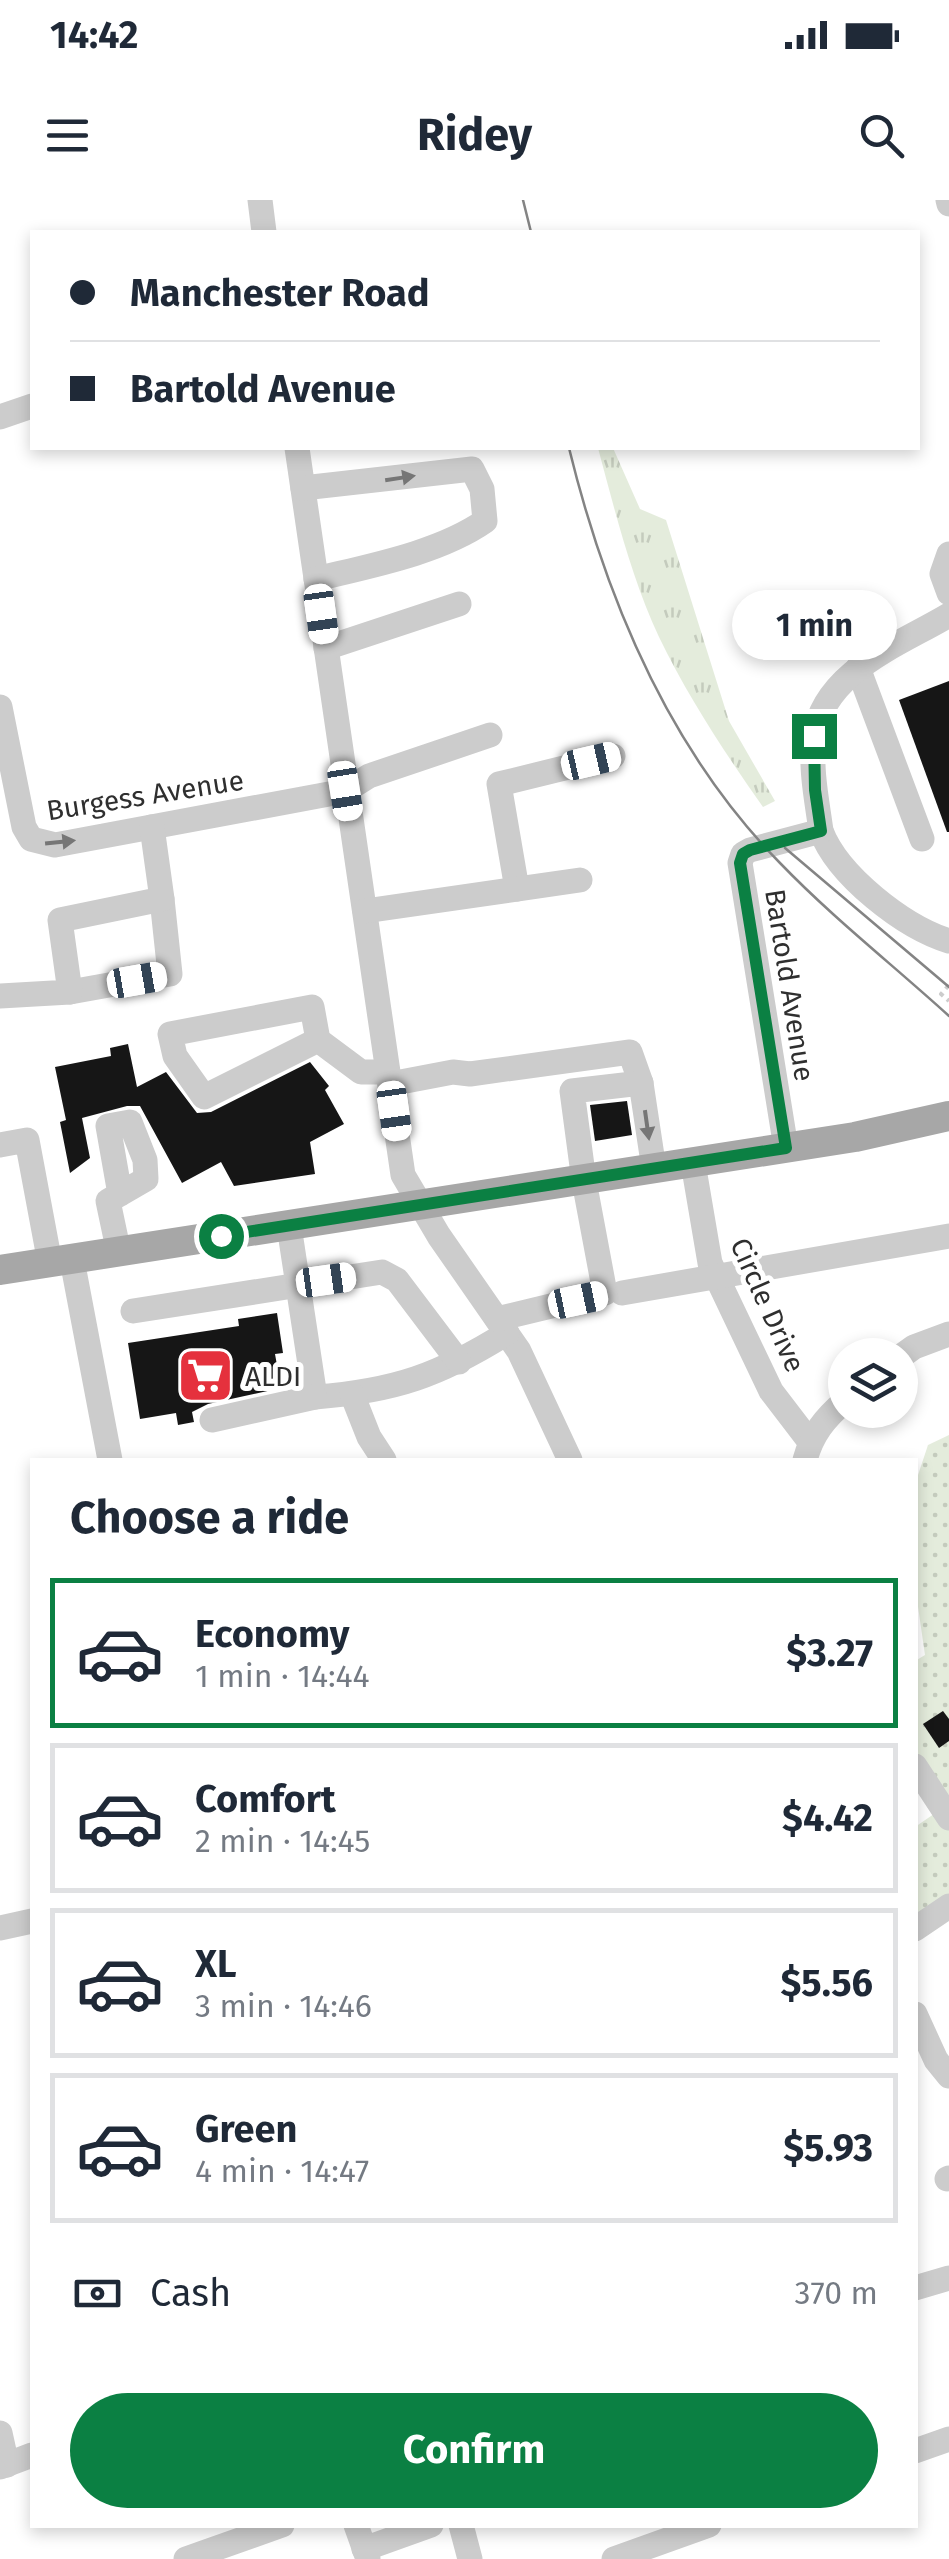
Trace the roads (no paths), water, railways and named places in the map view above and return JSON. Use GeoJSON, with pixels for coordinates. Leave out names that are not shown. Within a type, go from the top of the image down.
{"type":"FeatureCollection","features":[{"type":"Feature","properties":{"kind":"main road"},"geometry":{"type":"LineString","coordinates":[[0,1270],[584,1181],[898,1130],[949,1116]]}},
{"type":"Feature","properties":{"kind":"street"},"geometry":{"type":"LineString","coordinates":[[260,200],[264,230]]}},
{"type":"Feature","properties":{"kind":"street"},"geometry":{"type":"LineString","coordinates":[[0,417],[30,407]]}},
{"type":"Feature","properties":{"kind":"street"},"geometry":{"type":"LineString","coordinates":[[297,450],[404,1175],[420,1206],[519,1350],[569,1458]]}},
{"type":"Feature","properties":{"kind":"street"},"geometry":{"type":"LineString","coordinates":[[303,488],[472,469],[482,489],[485,521],[473,530],[395,560],[316,579]]}},
{"type":"Feature","properties":{"kind":"street"},"geometry":{"type":"LineString","coordinates":[[949,554],[942,574],[949,594]]}},
{"type":"Feature","properties":{"kind":"street"},"geometry":{"type":"LineString","coordinates":[[326,648],[459,604]]}},
{"type":"Feature","properties":{"kind":"street"},"geometry":{"type":"LineString","coordinates":[[949,615],[858,668],[834,693],[814,736],[815,790],[828,850],[850,874],[920,929],[949,941]]}},
{"type":"Feature","properties":{"kind":"street"},"geometry":{"type":"LineString","coordinates":[[858,668],[922,839]]}},
{"type":"Feature","properties":{"kind":"street","name":"Burgess Avenue"},"geometry":{"type":"LineString","coordinates":[[0,707],[24,828],[31,839],[55,845],[345,791],[368,776],[490,735]]}},
{"type":"Feature","properties":{"kind":"street"},"geometry":{"type":"LineString","coordinates":[[518,889],[499,784],[614,756]]}},
{"type":"Feature","properties":{"kind":"street"},"geometry":{"type":"LineString","coordinates":[[2,989],[70,992],[170,974],[152,827]]}},
{"type":"Feature","properties":{"kind":"street","name":"Bartold Avenue"},"geometry":{"type":"LineString","coordinates":[[786,1148],[740,863],[743,854],[750,850],[821,831]]}},
{"type":"Feature","properties":{"kind":"street"},"geometry":{"type":"LineString","coordinates":[[365,912],[580,880]]}},
{"type":"Feature","properties":{"kind":"street"},"geometry":{"type":"LineString","coordinates":[[70,992],[60,920],[162,899]]}},
{"type":"Feature","properties":{"kind":"street"},"geometry":{"type":"LineString","coordinates":[[318,1040],[204,1096],[175,1056],[170,1034],[312,1006],[318,1040],[360,1072],[389,1078],[470,1074],[630,1052],[641,1083],[654,1169]]}},
{"type":"Feature","properties":{"kind":"street"},"geometry":{"type":"LineString","coordinates":[[212,1420],[315,1396],[352,1394],[430,1376],[459,1362],[502,1326],[605,1294],[572,1091],[641,1083]]}},
{"type":"Feature","properties":{"kind":"street"},"geometry":{"type":"LineString","coordinates":[[0,1145],[27,1140],[110,1458]]}},
{"type":"Feature","properties":{"kind":"street","name":"Circle Drive"},"geometry":{"type":"LineString","coordinates":[[693,1163],[710,1263],[772,1391],[808,1451]]}},
{"type":"Feature","properties":{"kind":"street"},"geometry":{"type":"LineString","coordinates":[[119,1252],[108,1202],[120,1194]]}},
{"type":"Feature","properties":{"kind":"street"},"geometry":{"type":"LineString","coordinates":[[289,1226],[315,1396]]}},
{"type":"Feature","properties":{"kind":"street"},"geometry":{"type":"LineString","coordinates":[[622,1293],[949,1236]]}},
{"type":"Feature","properties":{"kind":"street"},"geometry":{"type":"LineString","coordinates":[[133,1311],[390,1273],[459,1362]]}},
{"type":"Feature","properties":{"kind":"street"},"geometry":{"type":"LineString","coordinates":[[918,1346],[949,1334]]}},
{"type":"Feature","properties":{"kind":"street"},"geometry":{"type":"LineString","coordinates":[[352,1394],[383,1458]]}},
{"type":"Feature","properties":{"kind":"street"},"geometry":{"type":"LineString","coordinates":[[808,1451],[819,1426],[828,1417]]}},
{"type":"Feature","properties":{"kind":"street"},"geometry":{"type":"LineString","coordinates":[[918,1771],[949,1818]]}},
{"type":"Feature","properties":{"kind":"street"},"geometry":{"type":"LineString","coordinates":[[918,1926],[949,1906]]}},
{"type":"Feature","properties":{"kind":"street"},"geometry":{"type":"LineString","coordinates":[[0,1928],[30,1921]]}},
{"type":"Feature","properties":{"kind":"street"},"geometry":{"type":"LineString","coordinates":[[918,2021],[936,2060],[949,2076]]}},
{"type":"Feature","properties":{"kind":"street"},"geometry":{"type":"LineString","coordinates":[[918,2287],[949,2278]]}},
{"type":"Feature","properties":{"kind":"street"},"geometry":{"type":"LineString","coordinates":[[0,2433],[3,2466],[30,2457]]}},
{"type":"Feature","properties":{"kind":"street"},"geometry":{"type":"LineString","coordinates":[[918,2451],[949,2439]]}},
{"type":"Feature","properties":{"kind":"street"},"geometry":{"type":"LineString","coordinates":[[186,2559],[274,2528]]}},
{"type":"Feature","properties":{"kind":"street"},"geometry":{"type":"LineString","coordinates":[[461,2528],[470,2559]]}},
{"type":"Feature","properties":{"kind":"street"},"geometry":{"type":"LineString","coordinates":[[614,2559],[701,2528]]}},
{"type":"Feature","properties":{"kind":"street"},"geometry":{"type":"LineString","coordinates":[[363,2544],[395,2531]]}},
{"type":"Feature","properties":{"kind":"tram line"},"geometry":{"type":"LineString","coordinates":[[523,200],[530,230]]}},
{"type":"Feature","properties":{"kind":"tram line"},"geometry":{"type":"LineString","coordinates":[[570,450],[602,561],[623,616],[674,722],[705,772],[780,863],[949,1016]]}},
{"type":"Feature","properties":{"kind":"tram line"},"geometry":{"type":"LineString","coordinates":[[785,848],[949,987]]}},
{"type":"Feature","properties":{"kind":"place","name":"ALDI"},"geometry":{"type":"Point","coordinates":[206,1376]}}]}
